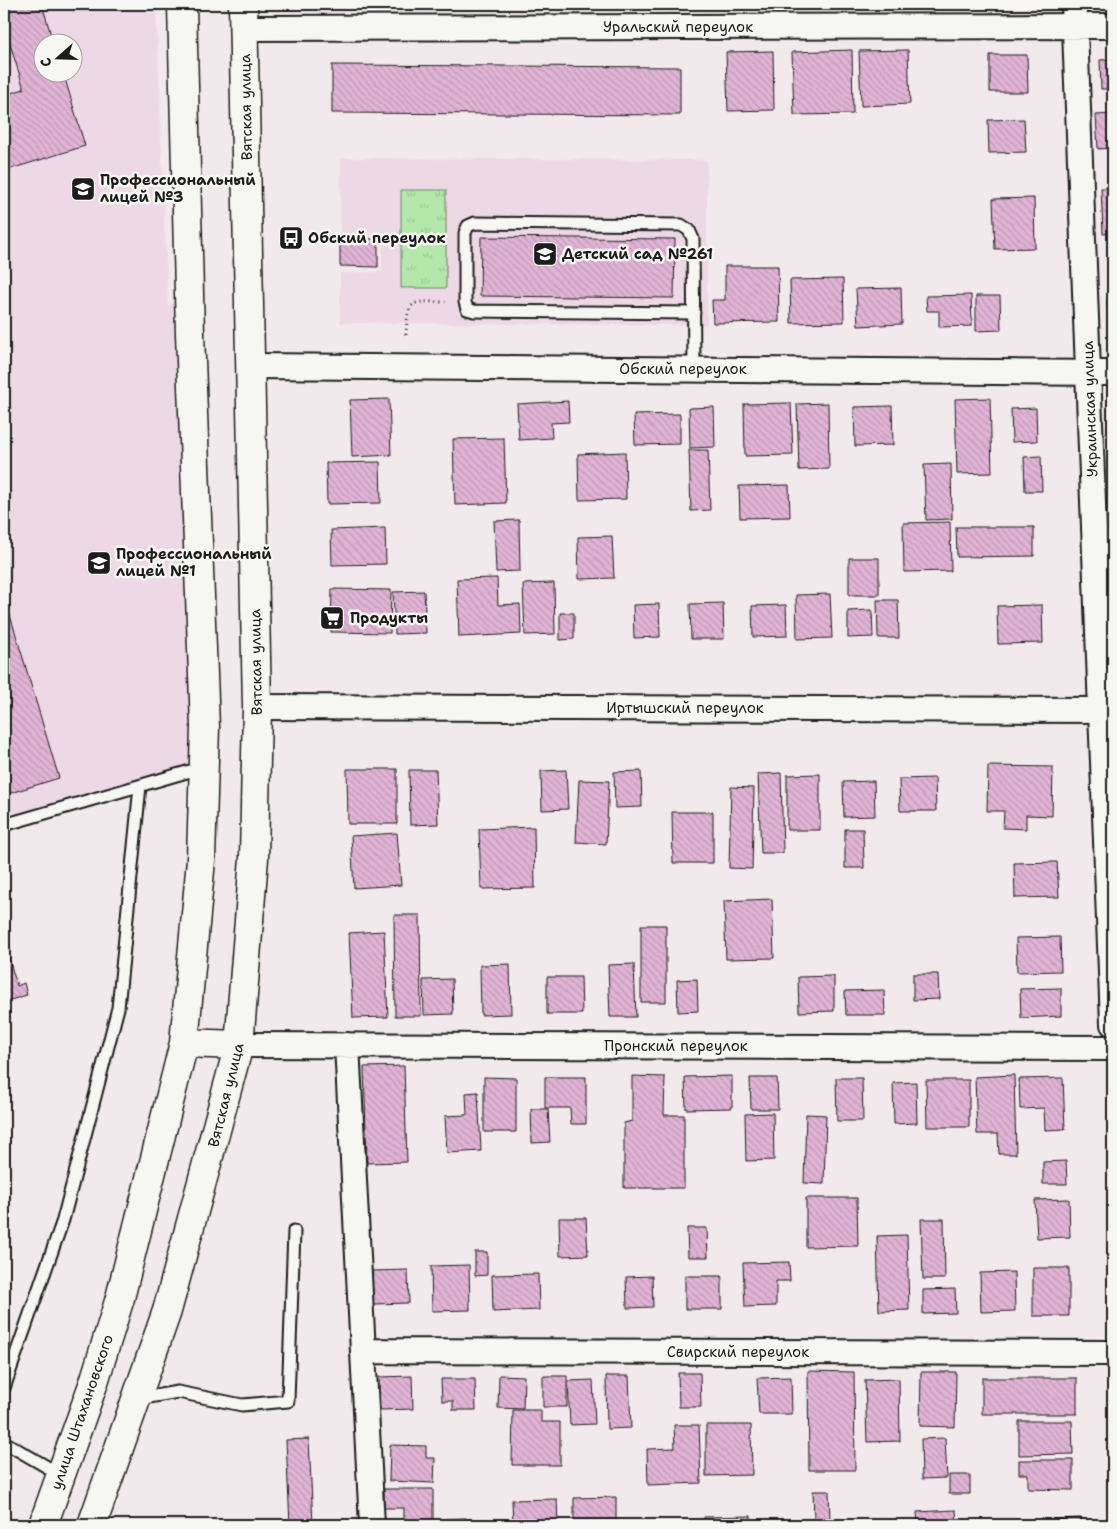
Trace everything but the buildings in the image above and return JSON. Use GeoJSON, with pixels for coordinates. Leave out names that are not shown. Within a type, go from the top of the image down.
{"type":"FeatureCollection","features":[{"type":"Feature","properties":{"kind":"main road"},"geometry":{"type":"LineString","coordinates":[[182,4],[190,334],[206,766],[201,860],[184,1043],[239,1045]]}},
{"type":"Feature","properties":{"kind":"main road","name":"Вятская улица"},"geometry":{"type":"LineString","coordinates":[[137,1399],[167,1310],[239,1045],[254,858],[257,706],[252,366],[243,16]]}},
{"type":"Feature","properties":{"kind":"main road","name":"улица Штахановского"},"geometry":{"type":"LineString","coordinates":[[43,1525],[94,1382],[120,1298],[184,1043]]}},
{"type":"Feature","properties":{"kind":"main road"},"geometry":{"type":"LineString","coordinates":[[92,1525],[137,1399]]}},
{"type":"Feature","properties":{"kind":"street","name":"Уральский переулок"},"geometry":{"type":"LineString","coordinates":[[243,16],[1075,15],[1113,26]]}},
{"type":"Feature","properties":{"kind":"street","name":"Украинская улица"},"geometry":{"type":"LineString","coordinates":[[1075,15],[1089,372],[1108,710],[1113,1024]]}},
{"type":"Feature","properties":{"kind":"street","name":"Обский переулок"},"geometry":{"type":"LineString","coordinates":[[252,366],[1113,373]]}},
{"type":"Feature","properties":{"kind":"street","name":"Иртышский переулок"},"geometry":{"type":"LineString","coordinates":[[257,706],[1108,710]]}},
{"type":"Feature","properties":{"kind":"street","name":"Пронский переулок"},"geometry":{"type":"LineString","coordinates":[[239,1045],[1113,1048]]}},
{"type":"Feature","properties":{"kind":"street"},"geometry":{"type":"LineString","coordinates":[[347,1045],[372,1525]]}},
{"type":"Feature","properties":{"kind":"street","name":"Свирский переулок"},"geometry":{"type":"LineString","coordinates":[[364,1351],[1113,1353]]}},
{"type":"Feature","properties":{"kind":"lane"},"geometry":{"type":"LineString","coordinates":[[694,314],[474,311],[467,309],[464,302],[465,233],[468,226],[475,223],[681,226],[689,230],[693,239],[694,314],[694,369]]}},
{"type":"Feature","properties":{"kind":"lane"},"geometry":{"type":"LineString","coordinates":[[4,825],[206,766]]}},
{"type":"Feature","properties":{"kind":"lane"},"geometry":{"type":"LineString","coordinates":[[4,1388],[63,1220],[118,1008],[140,786]]}},
{"type":"Feature","properties":{"kind":"lane"},"geometry":{"type":"LineString","coordinates":[[137,1399],[178,1392],[242,1405],[288,1401],[294,1231]]}},
{"type":"Feature","properties":{"kind":"lane"},"geometry":{"type":"LineString","coordinates":[[4,1442],[62,1475]]}},
{"type":"Feature","properties":{"kind":"path"},"geometry":{"type":"LineString","coordinates":[[406,335],[407,311],[410,305],[417,302],[464,302]]}},
{"type":"Feature","properties":{"kind":"shaded area","name":"Профессиональный лицей №1"},"geometry":{"type":"Polygon","coordinates":[[[4,4],[156,4],[168,305],[186,300],[200,766],[4,823],[4,4]]]}},
{"type":"Feature","properties":{"kind":"shaded area","name":"Детский сад №261"},"geometry":{"type":"Polygon","coordinates":[[[341,158],[707,160],[707,325],[340,323],[340,273],[382,272],[382,235],[340,235],[341,158]]]}},
{"type":"Feature","properties":{"kind":"green space"},"geometry":{"type":"Polygon","coordinates":[[[401,190],[446,190],[446,288],[401,288],[401,190]]]}},
{"type":"Feature","properties":{"kind":"place","name":"Профессиональный лицей №3"},"geometry":{"type":"Point","coordinates":[83,189]}},
{"type":"Feature","properties":{"kind":"place","name":"Обский переулок"},"geometry":{"type":"Point","coordinates":[291,238]}},
{"type":"Feature","properties":{"kind":"place","name":"Детский сад №261"},"geometry":{"type":"Point","coordinates":[545,254]}},
{"type":"Feature","properties":{"kind":"place","name":"Профессиональный лицей №1"},"geometry":{"type":"Point","coordinates":[99,563]}},
{"type":"Feature","properties":{"kind":"place","name":"Продукты"},"geometry":{"type":"Point","coordinates":[332,618]}}]}
